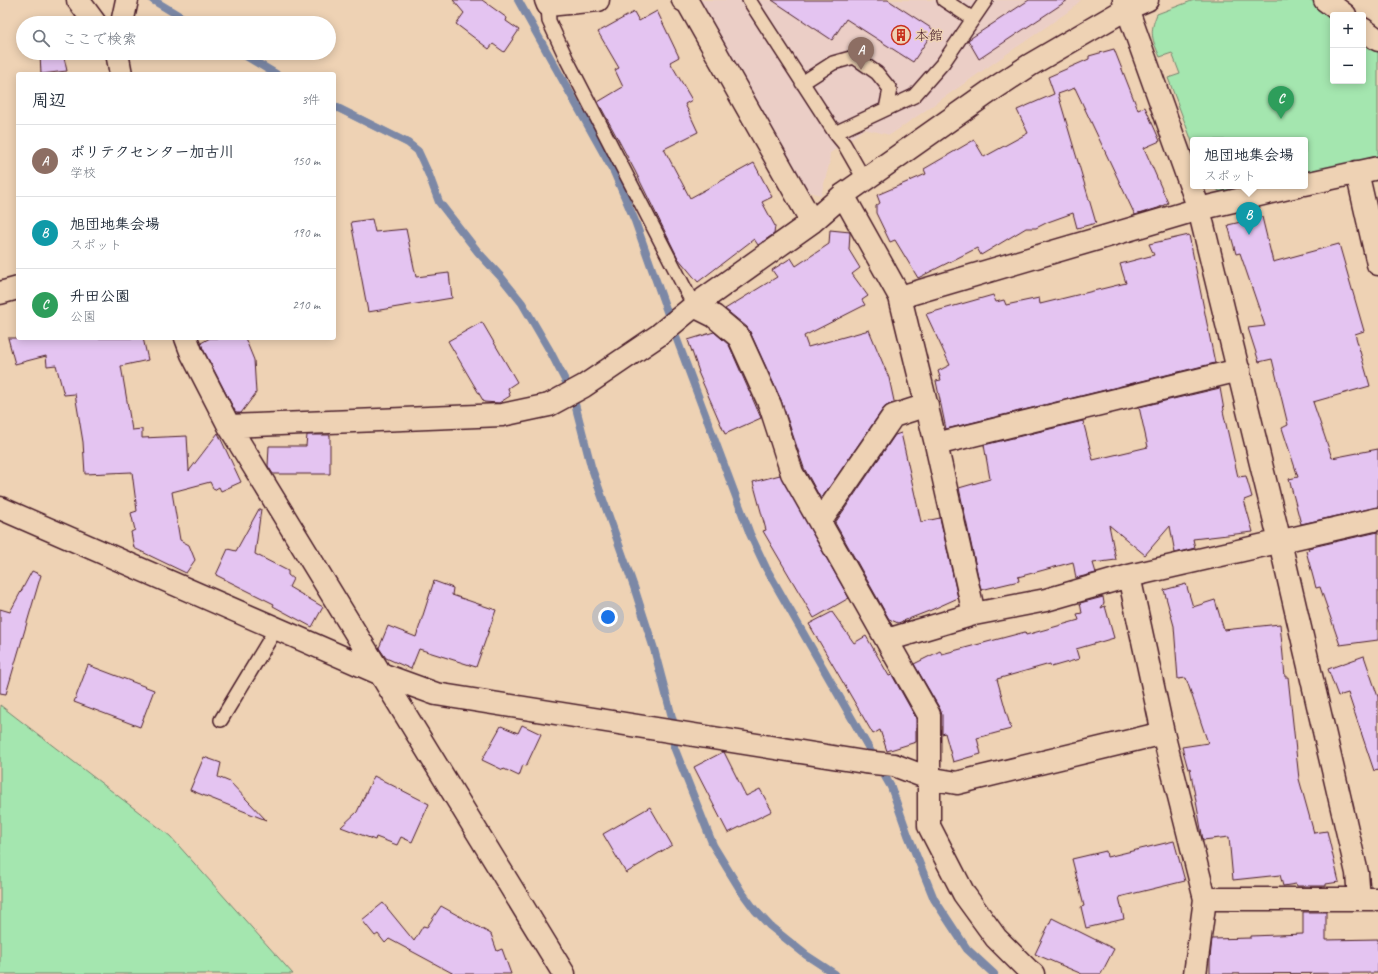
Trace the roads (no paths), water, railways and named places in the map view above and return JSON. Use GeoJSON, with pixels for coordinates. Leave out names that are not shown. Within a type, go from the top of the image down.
{"type":"FeatureCollection","features":[{"type":"Feature","properties":{"kind":"street"},"geometry":{"type":"LineString","coordinates":[[78,0],[90,16]]}},
{"type":"Feature","properties":{"kind":"street"},"geometry":{"type":"LineString","coordinates":[[124,16],[127,0]]}},
{"type":"Feature","properties":{"kind":"street"},"geometry":{"type":"LineString","coordinates":[[547,2],[598,0]]}},
{"type":"Feature","properties":{"kind":"street"},"geometry":{"type":"LineString","coordinates":[[683,0],[688,3],[812,222]]}},
{"type":"Feature","properties":{"kind":"street"},"geometry":{"type":"LineString","coordinates":[[229,426],[502,415],[549,405],[584,386],[659,335],[694,306],[812,222],[843,195],[989,92],[1125,5],[1147,0]]}},
{"type":"Feature","properties":{"kind":"street"},"geometry":{"type":"LineString","coordinates":[[1325,0],[1341,12]]}},
{"type":"Feature","properties":{"kind":"street"},"geometry":{"type":"LineString","coordinates":[[1125,5],[1190,184]]}},
{"type":"Feature","properties":{"kind":"street"},"geometry":{"type":"LineString","coordinates":[[1366,31],[1378,40]]}},
{"type":"Feature","properties":{"kind":"street"},"geometry":{"type":"LineString","coordinates":[[118,60],[120,72]]}},
{"type":"Feature","properties":{"kind":"street"},"geometry":{"type":"LineString","coordinates":[[1308,183],[1378,168]]}},
{"type":"Feature","properties":{"kind":"street"},"geometry":{"type":"LineString","coordinates":[[1357,172],[1378,264]]}},
{"type":"Feature","properties":{"kind":"street"},"geometry":{"type":"LineString","coordinates":[[1192,189],[1199,209],[1239,370],[1357,873],[1368,899],[1205,899]]}},
{"type":"Feature","properties":{"kind":"street"},"geometry":{"type":"LineString","coordinates":[[900,297],[1199,209],[1284,189]]}},
{"type":"Feature","properties":{"kind":"street"},"geometry":{"type":"LineString","coordinates":[[843,195],[900,297],[927,405],[974,614]]}},
{"type":"Feature","properties":{"kind":"street"},"geometry":{"type":"LineString","coordinates":[[0,293],[16,289]]}},
{"type":"Feature","properties":{"kind":"street"},"geometry":{"type":"LineString","coordinates":[[694,306],[714,316],[739,337],[770,405],[792,473],[929,716],[929,826],[964,894],[996,938],[1028,970],[1034,974]]}},
{"type":"Feature","properties":{"kind":"street"},"geometry":{"type":"LineString","coordinates":[[187,340],[192,354],[229,426],[564,974]]}},
{"type":"Feature","properties":{"kind":"street"},"geometry":{"type":"LineString","coordinates":[[936,444],[1239,370]]}},
{"type":"Feature","properties":{"kind":"street"},"geometry":{"type":"LineString","coordinates":[[820,522],[893,416],[927,405]]}},
{"type":"Feature","properties":{"kind":"street"},"geometry":{"type":"LineString","coordinates":[[0,508],[381,674],[436,694],[673,730],[864,762],[894,765],[928,778],[957,783],[1163,733]]}},
{"type":"Feature","properties":{"kind":"street"},"geometry":{"type":"LineString","coordinates":[[887,640],[974,614],[1046,600],[1129,576],[1378,519]]}},
{"type":"Feature","properties":{"kind":"street"},"geometry":{"type":"LineString","coordinates":[[1129,576],[1163,733],[1205,899],[1195,974]]}},
{"type":"Feature","properties":{"kind":"lane"},"geometry":{"type":"LineString","coordinates":[[749,0],[802,83],[844,144],[864,180]]}},
{"type":"Feature","properties":{"kind":"lane"},"geometry":{"type":"LineString","coordinates":[[944,0],[973,19]]}},
{"type":"Feature","properties":{"kind":"lane"},"geometry":{"type":"LineString","coordinates":[[835,133],[914,96],[943,63],[986,0]]}},
{"type":"Feature","properties":{"kind":"lane"},"geometry":{"type":"LineString","coordinates":[[547,2],[549,21],[567,60],[694,306]]}},
{"type":"Feature","properties":{"kind":"lane"},"geometry":{"type":"LineString","coordinates":[[802,83],[833,63],[854,57],[877,73],[890,88],[886,108]]}},
{"type":"Feature","properties":{"kind":"lane"},"geometry":{"type":"LineString","coordinates":[[221,720],[276,629]]}},
{"type":"Feature","properties":{"kind":"waterway"},"geometry":{"type":"LineString","coordinates":[[153,0],[179,16]]}},
{"type":"Feature","properties":{"kind":"waterway"},"geometry":{"type":"LineString","coordinates":[[518,0],[614,172],[635,221],[676,337],[750,534],[766,568],[891,787],[908,835],[934,899],[967,949],[994,974]]}},
{"type":"Feature","properties":{"kind":"waterway"},"geometry":{"type":"LineString","coordinates":[[253,60],[273,72]]}},
{"type":"Feature","properties":{"kind":"waterway"},"geometry":{"type":"LineString","coordinates":[[336,107],[408,143],[418,151],[439,202],[478,252],[522,303],[550,351],[566,382],[575,404],[591,466],[634,587],[654,649],[673,721],[674,747],[713,845],[741,891],[755,910],[770,926],[806,955],[835,974]]}},
{"type":"Feature","properties":{"kind":"place","name":"本館"},"geometry":{"type":"Point","coordinates":[901,35]}},
{"type":"Feature","properties":{"kind":"place","name":"ポリテクセンター加古川"},"geometry":{"type":"Point","coordinates":[861,70]}},
{"type":"Feature","properties":{"kind":"place","name":"升田公園"},"geometry":{"type":"Point","coordinates":[1281,119]}},
{"type":"Feature","properties":{"kind":"place","name":"旭団地集会場"},"geometry":{"type":"Point","coordinates":[1249,235]}}]}
